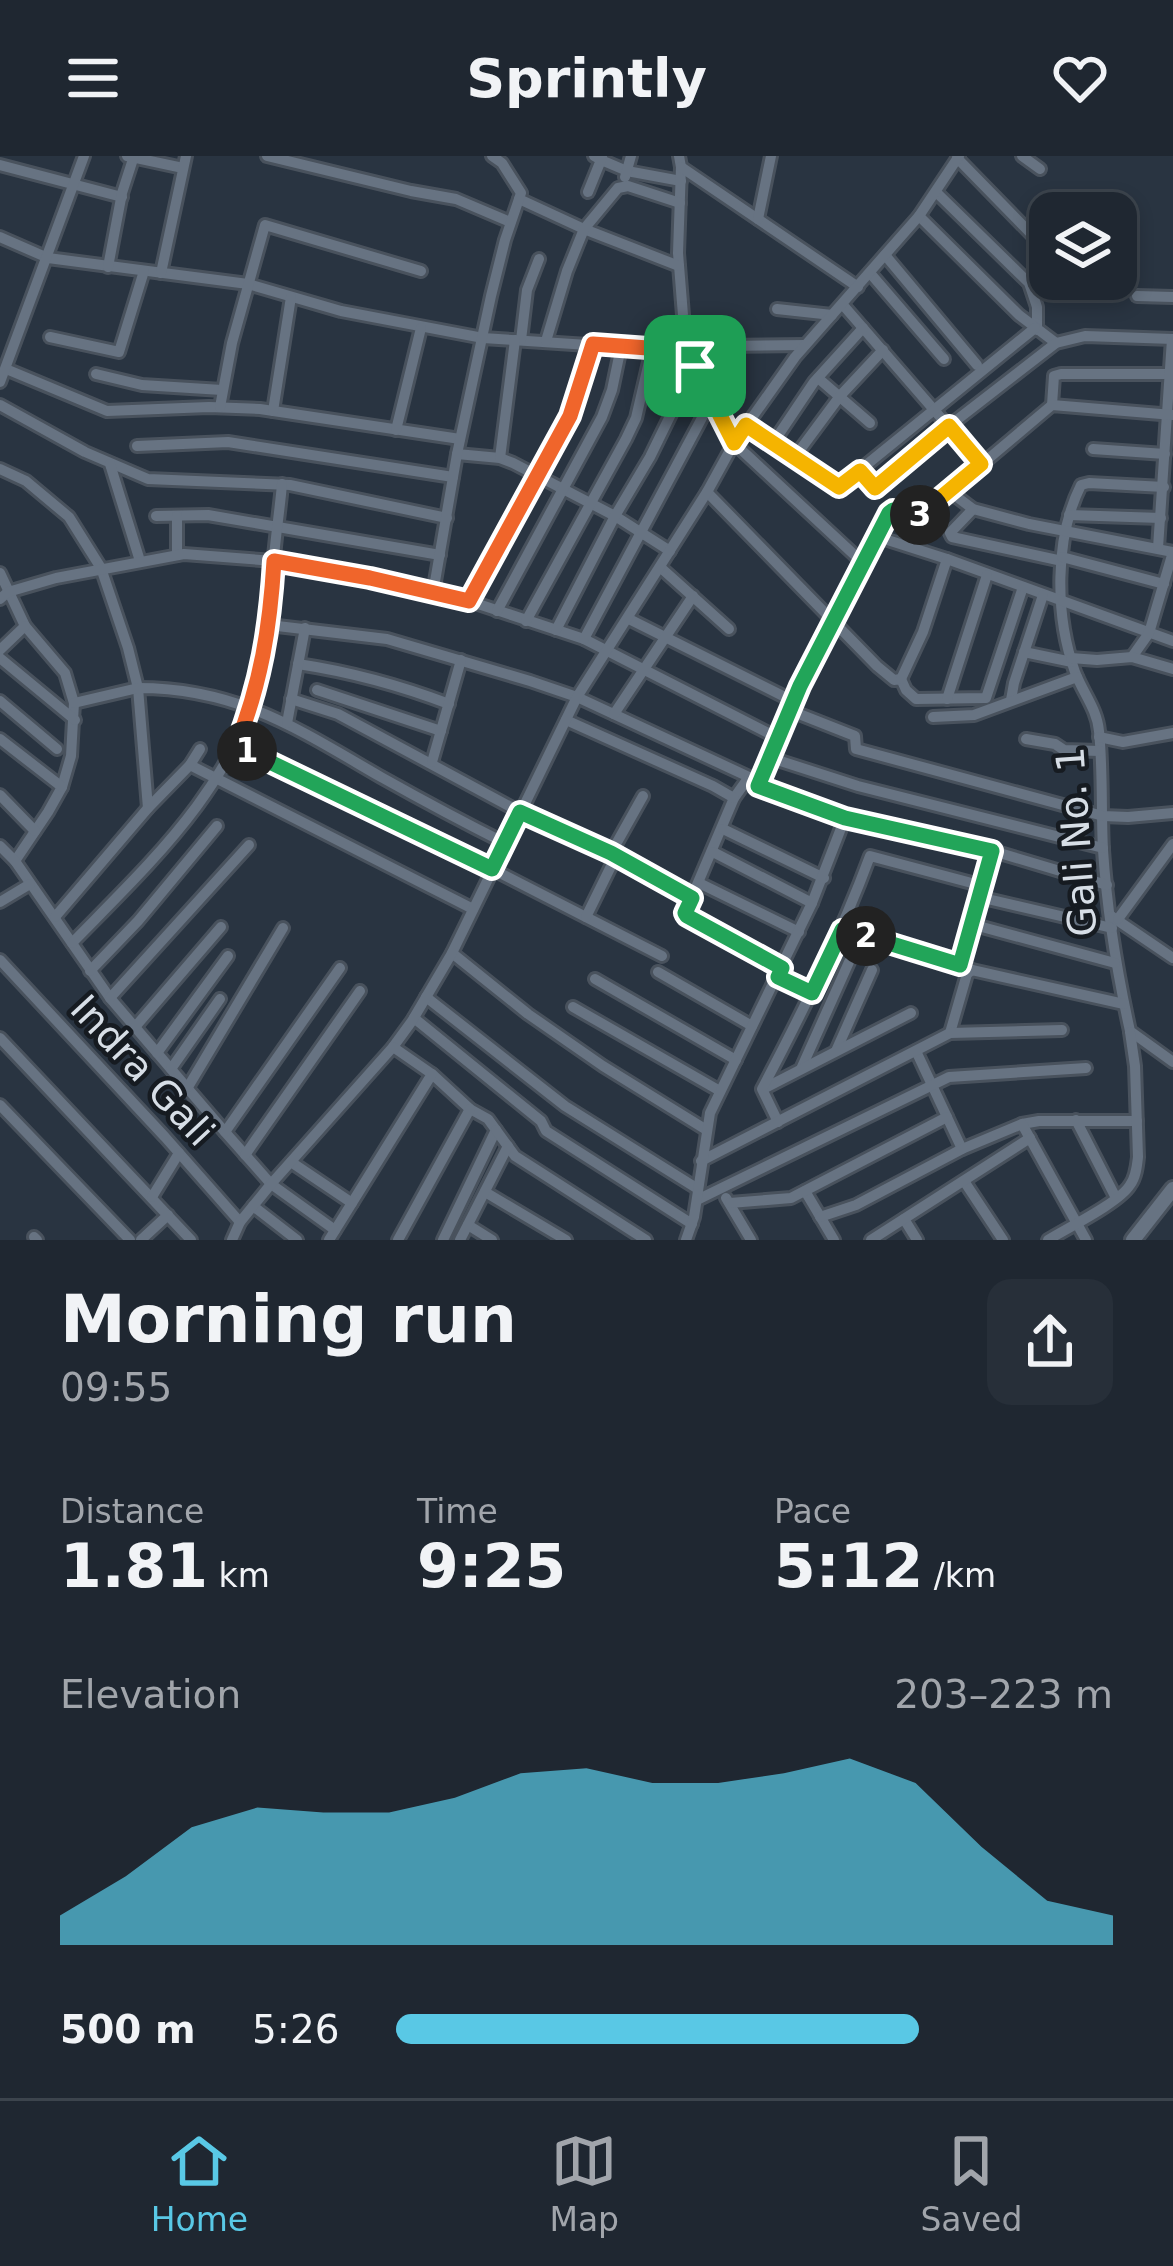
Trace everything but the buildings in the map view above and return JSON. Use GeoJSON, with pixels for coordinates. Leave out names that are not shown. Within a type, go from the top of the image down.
{"type":"FeatureCollection","features":[{"type":"Feature","properties":{"kind":"street"},"geometry":{"type":"LineString","coordinates":[[0,382],[84,156]]}},
{"type":"Feature","properties":{"kind":"street"},"geometry":{"type":"LineString","coordinates":[[268,156],[456,199],[510,222]]}},
{"type":"Feature","properties":{"kind":"street"},"geometry":{"type":"LineString","coordinates":[[433,592],[460,439],[521,190],[492,156]]}},
{"type":"Feature","properties":{"kind":"street"},"geometry":{"type":"LineString","coordinates":[[546,341],[584,229],[622,186],[631,156]]}},
{"type":"Feature","properties":{"kind":"street"},"geometry":{"type":"LineString","coordinates":[[758,219],[772,156]]}},
{"type":"Feature","properties":{"kind":"street"},"geometry":{"type":"LineString","coordinates":[[1022,156],[1040,169]]}},
{"type":"Feature","properties":{"kind":"street"},"geometry":{"type":"LineString","coordinates":[[108,267],[132,157],[184,162],[160,273]]}},
{"type":"Feature","properties":{"kind":"street"},"geometry":{"type":"LineString","coordinates":[[588,192],[599,157],[627,171],[681,182]]}},
{"type":"Feature","properties":{"kind":"street"},"geometry":{"type":"LineString","coordinates":[[236,1231],[414,1018],[452,953],[578,698],[734,443],[805,345],[919,216],[958,157],[1029,231]]}},
{"type":"Feature","properties":{"kind":"street"},"geometry":{"type":"LineString","coordinates":[[680,162],[857,287]]}},
{"type":"Feature","properties":{"kind":"street"},"geometry":{"type":"LineString","coordinates":[[556,630],[650,457],[680,390],[684,351],[680,162]]}},
{"type":"Feature","properties":{"kind":"street"},"geometry":{"type":"LineString","coordinates":[[0,165],[122,197]]}},
{"type":"Feature","properties":{"kind":"street"},"geometry":{"type":"LineString","coordinates":[[622,186],[680,203]]}},
{"type":"Feature","properties":{"kind":"street"},"geometry":{"type":"LineString","coordinates":[[746,425],[839,487],[1036,329],[1037,307],[1029,283],[937,192]]}},
{"type":"Feature","properties":{"kind":"street"},"geometry":{"type":"LineString","coordinates":[[519,199],[679,266]]}},
{"type":"Feature","properties":{"kind":"street"},"geometry":{"type":"LineString","coordinates":[[919,216],[985,283],[1056,344]]}},
{"type":"Feature","properties":{"kind":"street"},"geometry":{"type":"LineString","coordinates":[[220,407],[265,225],[421,271]]}},
{"type":"Feature","properties":{"kind":"street"},"geometry":{"type":"LineString","coordinates":[[0,237],[48,258],[248,284],[421,328],[483,338],[684,351],[805,345]]}},
{"type":"Feature","properties":{"kind":"street"},"geometry":{"type":"LineString","coordinates":[[885,255],[977,365]]}},
{"type":"Feature","properties":{"kind":"street"},"geometry":{"type":"LineString","coordinates":[[500,458],[527,290],[539,259]]}},
{"type":"Feature","properties":{"kind":"street"},"geometry":{"type":"LineString","coordinates":[[50,337],[119,352],[144,271]]}},
{"type":"Feature","properties":{"kind":"street"},"geometry":{"type":"LineString","coordinates":[[870,273],[944,359]]}},
{"type":"Feature","properties":{"kind":"street"},"geometry":{"type":"LineString","coordinates":[[1137,296],[1173,297]]}},
{"type":"Feature","properties":{"kind":"street"},"geometry":{"type":"LineString","coordinates":[[272,411],[291,297]]}},
{"type":"Feature","properties":{"kind":"street"},"geometry":{"type":"LineString","coordinates":[[843,305],[981,464]]}},
{"type":"Feature","properties":{"kind":"street"},"geometry":{"type":"LineString","coordinates":[[777,309],[832,315]]}},
{"type":"Feature","properties":{"kind":"street"},"geometry":{"type":"LineString","coordinates":[[396,430],[421,328]]}},
{"type":"Feature","properties":{"kind":"street"},"geometry":{"type":"LineString","coordinates":[[772,443],[818,378],[863,328]]}},
{"type":"Feature","properties":{"kind":"street"},"geometry":{"type":"LineString","coordinates":[[875,488],[1056,344],[1084,337],[1172,339],[1158,548]]}},
{"type":"Feature","properties":{"kind":"street"},"geometry":{"type":"LineString","coordinates":[[469,601],[570,416],[593,344]]}},
{"type":"Feature","properties":{"kind":"street"},"geometry":{"type":"LineString","coordinates":[[497,610],[602,417],[621,347]]}},
{"type":"Feature","properties":{"kind":"street"},"geometry":{"type":"LineString","coordinates":[[526,620],[635,418],[652,349]]}},
{"type":"Feature","properties":{"kind":"street"},"geometry":{"type":"LineString","coordinates":[[794,458],[840,396],[883,350]]}},
{"type":"Feature","properties":{"kind":"street"},"geometry":{"type":"LineString","coordinates":[[684,351],[734,443],[862,562]]}},
{"type":"Feature","properties":{"kind":"street"},"geometry":{"type":"LineString","coordinates":[[6,369],[107,411],[220,407],[272,411],[460,439]]}},
{"type":"Feature","properties":{"kind":"street"},"geometry":{"type":"LineString","coordinates":[[96,374],[142,385],[223,390]]}},
{"type":"Feature","properties":{"kind":"street"},"geometry":{"type":"LineString","coordinates":[[1052,405],[1054,376],[1172,374]]}},
{"type":"Feature","properties":{"kind":"street"},"geometry":{"type":"LineString","coordinates":[[818,378],[870,423]]}},
{"type":"Feature","properties":{"kind":"street"},"geometry":{"type":"LineString","coordinates":[[584,639],[711,401]]}},
{"type":"Feature","properties":{"kind":"street"},"geometry":{"type":"LineString","coordinates":[[0,405],[135,475],[160,481],[282,484],[447,518]]}},
{"type":"Feature","properties":{"kind":"street"},"geometry":{"type":"LineString","coordinates":[[891,510],[916,518],[1052,405],[1170,414]]}},
{"type":"Feature","properties":{"kind":"street"},"geometry":{"type":"LineString","coordinates":[[137,446],[228,442],[453,477]]}},
{"type":"Feature","properties":{"kind":"street"},"geometry":{"type":"LineString","coordinates":[[1093,449],[1165,454]]}},
{"type":"Feature","properties":{"kind":"street"},"geometry":{"type":"LineString","coordinates":[[457,454],[500,458],[615,516],[670,551]]}},
{"type":"Feature","properties":{"kind":"street"},"geometry":{"type":"LineString","coordinates":[[110,464],[140,561]]}},
{"type":"Feature","properties":{"kind":"street"},"geometry":{"type":"LineString","coordinates":[[0,469],[34,487],[69,517],[101,568],[138,688],[148,808]]}},
{"type":"Feature","properties":{"kind":"street"},"geometry":{"type":"LineString","coordinates":[[812,993],[685,913],[734,798],[753,782],[778,738],[891,510],[860,471]]}},
{"type":"Feature","properties":{"kind":"street"},"geometry":{"type":"LineString","coordinates":[[1161,518],[1069,515],[1085,483],[1164,487]]}},
{"type":"Feature","properties":{"kind":"street"},"geometry":{"type":"LineString","coordinates":[[72,943],[166,846],[218,779],[236,746],[263,666],[282,484]]}},
{"type":"Feature","properties":{"kind":"street"},"geometry":{"type":"LineString","coordinates":[[949,491],[973,509],[1173,552],[1149,633],[1132,657]]}},
{"type":"Feature","properties":{"kind":"street"},"geometry":{"type":"LineString","coordinates":[[707,492],[889,677],[901,679]]}},
{"type":"Feature","properties":{"kind":"street"},"geometry":{"type":"LineString","coordinates":[[973,509],[950,533],[952,537],[1164,584]]}},
{"type":"Feature","properties":{"kind":"street"},"geometry":{"type":"LineString","coordinates":[[156,516],[208,515],[440,555]]}},
{"type":"Feature","properties":{"kind":"street","name":"Gali No. 1"},"geometry":{"type":"LineString","coordinates":[[1069,515],[1060,601],[1072,660],[1092,704],[1099,737],[1103,848],[1115,963],[1135,1066],[1138,1157],[1130,1185],[1116,1198]]}},
{"type":"Feature","properties":{"kind":"street"},"geometry":{"type":"LineString","coordinates":[[177,516],[177,555]]}},
{"type":"Feature","properties":{"kind":"street"},"geometry":{"type":"LineString","coordinates":[[875,536],[1173,641]]}},
{"type":"Feature","properties":{"kind":"street"},"geometry":{"type":"LineString","coordinates":[[4,596],[56,578],[177,555],[274,561],[370,578],[469,601],[584,639],[778,738]]}},
{"type":"Feature","properties":{"kind":"street"},"geometry":{"type":"LineString","coordinates":[[946,559],[923,632],[901,679],[916,699],[986,698],[1023,587]]}},
{"type":"Feature","properties":{"kind":"street"},"geometry":{"type":"LineString","coordinates":[[660,567],[729,629]]}},
{"type":"Feature","properties":{"kind":"street"},"geometry":{"type":"LineString","coordinates":[[0,573],[4,596],[65,673],[74,704],[71,756],[62,787],[14,861]]}},
{"type":"Feature","properties":{"kind":"street"},"geometry":{"type":"LineString","coordinates":[[947,699],[987,575]]}},
{"type":"Feature","properties":{"kind":"street"},"geometry":{"type":"LineString","coordinates":[[1011,700],[1043,595]]}},
{"type":"Feature","properties":{"kind":"street"},"geometry":{"type":"LineString","coordinates":[[614,714],[693,596]]}},
{"type":"Feature","properties":{"kind":"street"},"geometry":{"type":"LineString","coordinates":[[1160,598],[1173,602]]}},
{"type":"Feature","properties":{"kind":"street"},"geometry":{"type":"LineString","coordinates":[[628,619],[855,736],[856,748],[1103,816],[1173,813]]}},
{"type":"Feature","properties":{"kind":"street"},"geometry":{"type":"LineString","coordinates":[[269,625],[372,636],[460,660],[578,698],[753,782],[845,818],[992,851],[1107,885]]}},
{"type":"Feature","properties":{"kind":"street"},"geometry":{"type":"LineString","coordinates":[[25,626],[0,654],[74,720]]}},
{"type":"Feature","properties":{"kind":"street"},"geometry":{"type":"LineString","coordinates":[[287,723],[305,628]]}},
{"type":"Feature","properties":{"kind":"street"},"geometry":{"type":"LineString","coordinates":[[1024,652],[1072,660],[1132,657],[1173,670]]}},
{"type":"Feature","properties":{"kind":"street"},"geometry":{"type":"LineString","coordinates":[[432,762],[460,660]]}},
{"type":"Feature","properties":{"kind":"street"},"geometry":{"type":"LineString","coordinates":[[298,664],[398,684],[448,704]]}},
{"type":"Feature","properties":{"kind":"street"},"geometry":{"type":"LineString","coordinates":[[933,717],[974,715],[1077,676]]}},
{"type":"Feature","properties":{"kind":"street"},"geometry":{"type":"LineString","coordinates":[[74,704],[138,688],[194,692],[252,706],[505,843]]}},
{"type":"Feature","properties":{"kind":"street"},"geometry":{"type":"LineString","coordinates":[[317,690],[441,731]]}},
{"type":"Feature","properties":{"kind":"street"},"geometry":{"type":"LineString","coordinates":[[291,699],[338,714],[692,898]]}},
{"type":"Feature","properties":{"kind":"street"},"geometry":{"type":"LineString","coordinates":[[0,701],[57,749]]}},
{"type":"Feature","properties":{"kind":"street"},"geometry":{"type":"LineString","coordinates":[[566,721],[734,798]]}},
{"type":"Feature","properties":{"kind":"street"},"geometry":{"type":"LineString","coordinates":[[1099,737],[1123,742],[1173,733]]}},
{"type":"Feature","properties":{"kind":"street"},"geometry":{"type":"LineString","coordinates":[[1026,739],[1064,750],[1100,752]]}},
{"type":"Feature","properties":{"kind":"street"},"geometry":{"type":"LineString","coordinates":[[1,740],[62,787]]}},
{"type":"Feature","properties":{"kind":"street"},"geometry":{"type":"LineString","coordinates":[[236,746],[662,956]]}},
{"type":"Feature","properties":{"kind":"street"},"geometry":{"type":"LineString","coordinates":[[55,917],[200,748]]}},
{"type":"Feature","properties":{"kind":"street"},"geometry":{"type":"LineString","coordinates":[[767,758],[1103,848]]}},
{"type":"Feature","properties":{"kind":"street"},"geometry":{"type":"LineString","coordinates":[[190,765],[473,909]]}},
{"type":"Feature","properties":{"kind":"street"},"geometry":{"type":"LineString","coordinates":[[0,795],[35,831]]}},
{"type":"Feature","properties":{"kind":"street"},"geometry":{"type":"LineString","coordinates":[[586,917],[643,796]]}},
{"type":"Feature","properties":{"kind":"street"},"geometry":{"type":"LineString","coordinates":[[686,1240],[698,1195],[705,1129],[824,878],[845,818]]}},
{"type":"Feature","properties":{"kind":"street"},"geometry":{"type":"LineString","coordinates":[[89,971],[138,921],[217,826]]}},
{"type":"Feature","properties":{"kind":"street"},"geometry":{"type":"LineString","coordinates":[[723,830],[824,878]]}},
{"type":"Feature","properties":{"kind":"street"},"geometry":{"type":"LineString","coordinates":[[1114,921],[1173,844]]}},
{"type":"Feature","properties":{"kind":"street"},"geometry":{"type":"LineString","coordinates":[[110,998],[249,845]]}},
{"type":"Feature","properties":{"kind":"street"},"geometry":{"type":"LineString","coordinates":[[0,846],[110,998],[271,1184],[332,1235],[432,1074]]}},
{"type":"Feature","properties":{"kind":"street"},"geometry":{"type":"LineString","coordinates":[[950,1033],[967,974],[971,925],[992,851]]}},
{"type":"Feature","properties":{"kind":"street"},"geometry":{"type":"LineString","coordinates":[[713,852],[812,904]]}},
{"type":"Feature","properties":{"kind":"street"},"geometry":{"type":"LineString","coordinates":[[762,1089],[842,930],[870,856],[981,891],[1114,921],[1172,955]]}},
{"type":"Feature","properties":{"kind":"street"},"geometry":{"type":"LineString","coordinates":[[699,883],[799,932]]}},
{"type":"Feature","properties":{"kind":"street"},"geometry":{"type":"LineString","coordinates":[[0,902],[30,884]]}},
{"type":"Feature","properties":{"kind":"street"},"geometry":{"type":"LineString","coordinates":[[971,925],[1115,963]]}},
{"type":"Feature","properties":{"kind":"street"},"geometry":{"type":"LineString","coordinates":[[135,1027],[221,927]]}},
{"type":"Feature","properties":{"kind":"street"},"geometry":{"type":"LineString","coordinates":[[188,1088],[283,928]]}},
{"type":"Feature","properties":{"kind":"street"},"geometry":{"type":"LineString","coordinates":[[842,930],[966,967],[1124,1004]]}},
{"type":"Feature","properties":{"kind":"street"},"geometry":{"type":"LineString","coordinates":[[452,953],[528,1014],[705,1129]]}},
{"type":"Feature","properties":{"kind":"street"},"geometry":{"type":"LineString","coordinates":[[157,1053],[228,956]]}},
{"type":"Feature","properties":{"kind":"street","name":"Indra Gali"},"geometry":{"type":"LineString","coordinates":[[0,960],[179,1153],[236,1231],[249,1240]]}},
{"type":"Feature","properties":{"kind":"street"},"geometry":{"type":"LineString","coordinates":[[801,1069],[849,962]]}},
{"type":"Feature","properties":{"kind":"street"},"geometry":{"type":"LineString","coordinates":[[225,1132],[340,968]]}},
{"type":"Feature","properties":{"kind":"street"},"geometry":{"type":"LineString","coordinates":[[836,1051],[872,970]]}},
{"type":"Feature","properties":{"kind":"street"},"geometry":{"type":"LineString","coordinates":[[658,973],[752,1026]]}},
{"type":"Feature","properties":{"kind":"street"},"geometry":{"type":"LineString","coordinates":[[595,980],[736,1060]]}},
{"type":"Feature","properties":{"kind":"street"},"geometry":{"type":"LineString","coordinates":[[245,1155],[360,991]]}},
{"type":"Feature","properties":{"kind":"street"},"geometry":{"type":"LineString","coordinates":[[426,997],[565,1106],[698,1195],[722,1190],[949,1077],[1086,1068]]}},
{"type":"Feature","properties":{"kind":"street"},"geometry":{"type":"LineString","coordinates":[[171,1069],[220,999]]}},
{"type":"Feature","properties":{"kind":"street"},"geometry":{"type":"LineString","coordinates":[[573,1007],[720,1091]]}},
{"type":"Feature","properties":{"kind":"street"},"geometry":{"type":"LineString","coordinates":[[762,1089],[910,1013]]}},
{"type":"Feature","properties":{"kind":"street"},"geometry":{"type":"LineString","coordinates":[[414,1018],[524,1106],[546,1131],[692,1224]]}},
{"type":"Feature","properties":{"kind":"street"},"geometry":{"type":"LineString","coordinates":[[701,1162],[950,1033],[1062,1030]]}},
{"type":"Feature","properties":{"kind":"street"},"geometry":{"type":"LineString","coordinates":[[1130,1031],[1173,1061]]}},
{"type":"Feature","properties":{"kind":"street"},"geometry":{"type":"LineString","coordinates":[[0,1038],[191,1240]]}},
{"type":"Feature","properties":{"kind":"street"},"geometry":{"type":"LineString","coordinates":[[393,1047],[488,1119],[515,1156],[646,1240]]}},
{"type":"Feature","properties":{"kind":"street"},"geometry":{"type":"LineString","coordinates":[[916,1051],[962,1149]]}},
{"type":"Feature","properties":{"kind":"street"},"geometry":{"type":"LineString","coordinates":[[762,1089],[778,1122]]}},
{"type":"Feature","properties":{"kind":"street"},"geometry":{"type":"LineString","coordinates":[[0,1105],[130,1240]]}},
{"type":"Feature","properties":{"kind":"street"},"geometry":{"type":"LineString","coordinates":[[398,1240],[470,1108]]}},
{"type":"Feature","properties":{"kind":"street"},"geometry":{"type":"LineString","coordinates":[[730,1203],[791,1198],[947,1117]]}},
{"type":"Feature","properties":{"kind":"street"},"geometry":{"type":"LineString","coordinates":[[1048,1240],[1116,1198],[1076,1120]]}},
{"type":"Feature","properties":{"kind":"street"},"geometry":{"type":"LineString","coordinates":[[820,1217],[856,1205],[962,1149],[1022,1124],[1137,1120]]}},
{"type":"Feature","properties":{"kind":"street"},"geometry":{"type":"LineString","coordinates":[[1022,1124],[1086,1240]]}},
{"type":"Feature","properties":{"kind":"street"},"geometry":{"type":"LineString","coordinates":[[443,1240],[496,1130]]}},
{"type":"Feature","properties":{"kind":"street"},"geometry":{"type":"LineString","coordinates":[[871,1240],[1030,1138]]}},
{"type":"Feature","properties":{"kind":"street"},"geometry":{"type":"LineString","coordinates":[[460,1240],[508,1146]]}},
{"type":"Feature","properties":{"kind":"street"},"geometry":{"type":"LineString","coordinates":[[152,1198],[179,1153]]}},
{"type":"Feature","properties":{"kind":"street"},"geometry":{"type":"LineString","coordinates":[[291,1162],[352,1203]]}},
{"type":"Feature","properties":{"kind":"street"},"geometry":{"type":"LineString","coordinates":[[964,1181],[1003,1240]]}},
{"type":"Feature","properties":{"kind":"street"},"geometry":{"type":"LineString","coordinates":[[1133,1240],[1173,1189]]}},
{"type":"Feature","properties":{"kind":"street"},"geometry":{"type":"LineString","coordinates":[[722,1190],[751,1240]]}},
{"type":"Feature","properties":{"kind":"street"},"geometry":{"type":"LineString","coordinates":[[805,1191],[834,1240]]}},
{"type":"Feature","properties":{"kind":"street"},"geometry":{"type":"LineString","coordinates":[[484,1192],[566,1240]]}},
{"type":"Feature","properties":{"kind":"street"},"geometry":{"type":"LineString","coordinates":[[253,1206],[297,1240]]}},
{"type":"Feature","properties":{"kind":"street"},"geometry":{"type":"LineString","coordinates":[[141,1240],[168,1215]]}},
{"type":"Feature","properties":{"kind":"street"},"geometry":{"type":"LineString","coordinates":[[904,1219],[917,1240]]}},
{"type":"Feature","properties":{"kind":"street"},"geometry":{"type":"LineString","coordinates":[[1149,1222],[1151,1240]]}},
{"type":"Feature","properties":{"kind":"street"},"geometry":{"type":"LineString","coordinates":[[468,1225],[492,1240]]}},
{"type":"Feature","properties":{"kind":"route"},"geometry":{"type":"LineString","coordinates":[[593,344],[689,351],[695,366],[734,443],[746,425],[839,487],[860,471],[875,488],[949,426],[981,464],[918,518],[890,510],[811,662],[758,786],[845,818],[992,851],[960,965],[842,930],[812,993],[778,977],[782,968],[687,916],[692,898],[611,853],[520,812],[492,869],[236,746],[263,666],[274,561],[469,601],[570,416],[593,344]]}}]}
